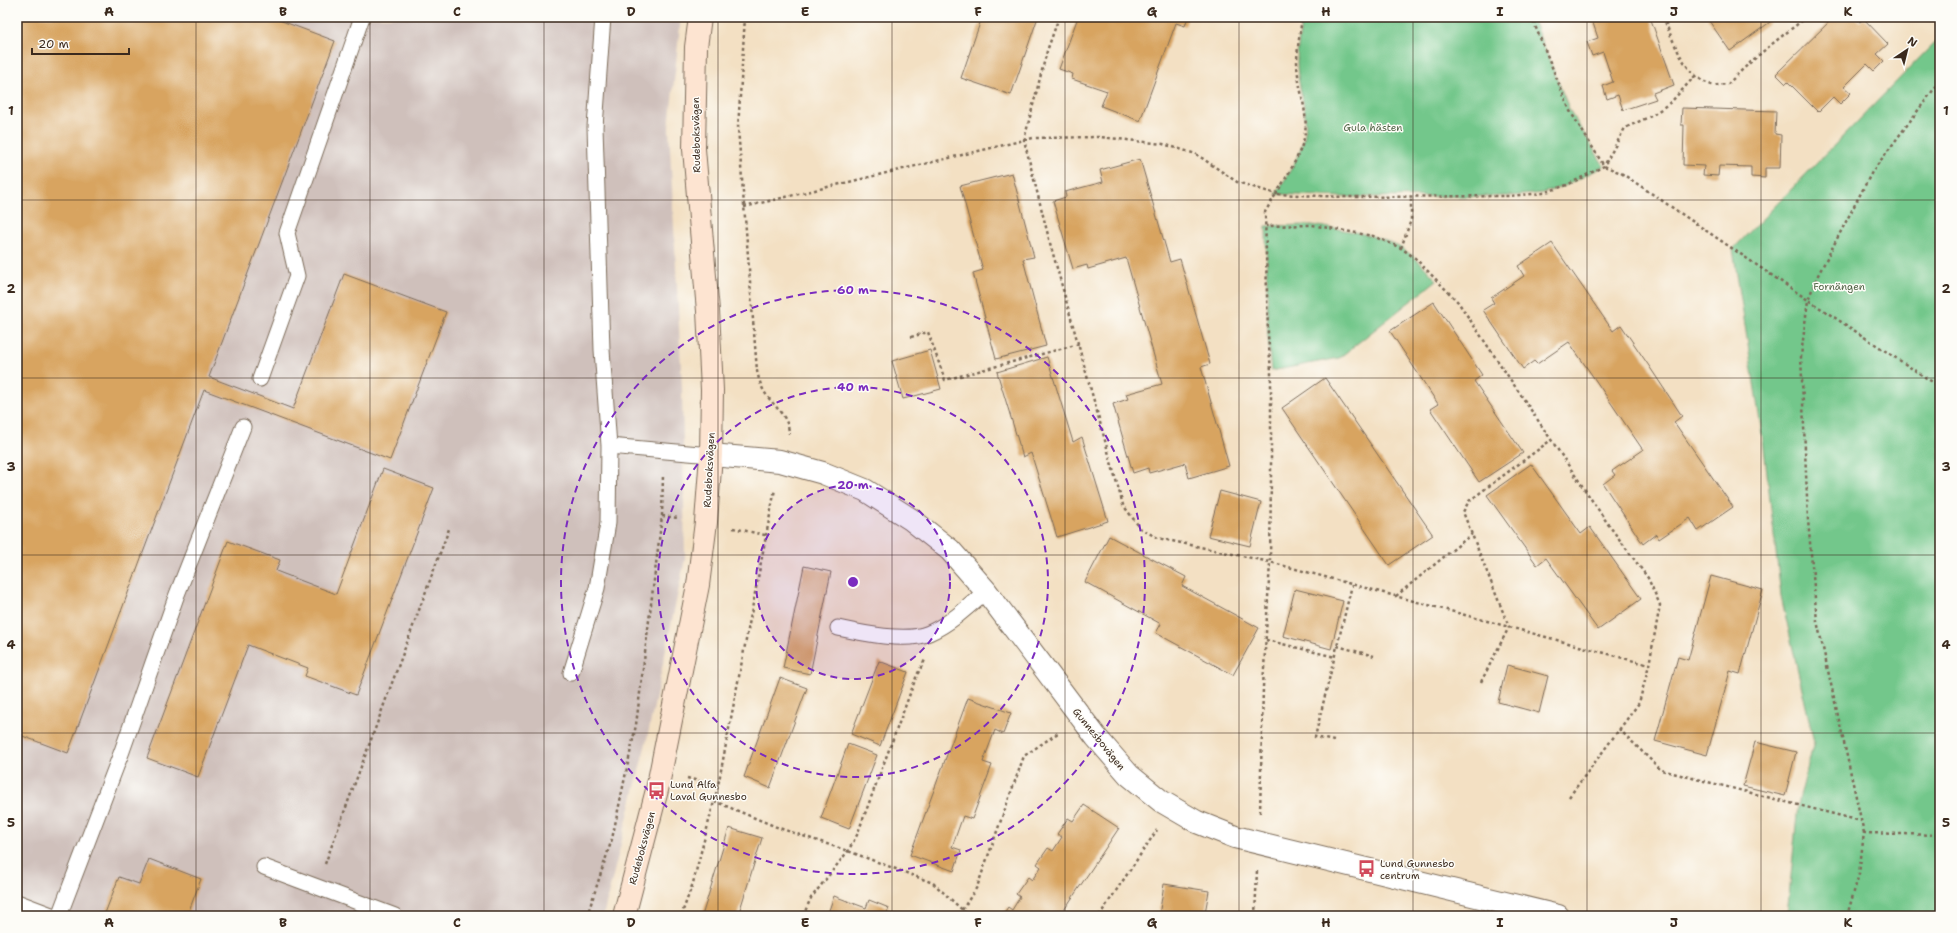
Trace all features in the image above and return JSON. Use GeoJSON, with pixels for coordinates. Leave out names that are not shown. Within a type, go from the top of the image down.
{"type":"FeatureCollection","features":[{"type":"Feature","properties":{"kind":"street","name":"Rudeboksvägen"},"geometry":{"type":"LineString","coordinates":[[624,916],[657,790],[698,585],[706,522],[711,455],[712,390],[708,311],[694,149],[696,47],[700,17]]}},
{"type":"Feature","properties":{"kind":"street","name":"Gunnesbovägen"},"geometry":{"type":"LineString","coordinates":[[711,455],[780,461],[823,474],[865,490],[912,520],[950,550],[986,592],[1096,737],[1129,776],[1161,801],[1197,822],[1235,837],[1257,843],[1558,916]]}},
{"type":"Feature","properties":{"kind":"lane"},"geometry":{"type":"LineString","coordinates":[[260,378],[297,276],[287,233],[362,17]]}},
{"type":"Feature","properties":{"kind":"lane"},"geometry":{"type":"LineString","coordinates":[[571,672],[597,588],[608,524],[609,446],[602,350],[595,127],[603,17]]}},
{"type":"Feature","properties":{"kind":"lane"},"geometry":{"type":"LineString","coordinates":[[59,916],[122,751],[176,597],[242,427]]}},
{"type":"Feature","properties":{"kind":"lane"},"geometry":{"type":"LineString","coordinates":[[609,446],[711,455]]}},
{"type":"Feature","properties":{"kind":"lane"},"geometry":{"type":"LineString","coordinates":[[838,628],[902,637],[928,634],[949,622],[986,592]]}},
{"type":"Feature","properties":{"kind":"lane"},"geometry":{"type":"LineString","coordinates":[[264,867],[395,916]]}},
{"type":"Feature","properties":{"kind":"lane"},"geometry":{"type":"LineString","coordinates":[[17,902],[54,916]]}},
{"type":"Feature","properties":{"kind":"path"},"geometry":{"type":"LineString","coordinates":[[1059,17],[1047,51],[1024,140],[1050,243],[1123,505],[1141,529],[1158,538],[1270,562],[1649,665]]}},
{"type":"Feature","properties":{"kind":"path"},"geometry":{"type":"LineString","coordinates":[[1255,916],[1270,562],[1271,371],[1268,335],[1265,212],[1291,169],[1303,142],[1305,123],[1304,105],[1297,62],[1302,17]]}},
{"type":"Feature","properties":{"kind":"path"},"geometry":{"type":"LineString","coordinates":[[1529,17],[1534,23],[1570,112],[1604,166],[1621,173],[1808,300],[1940,387]]}},
{"type":"Feature","properties":{"kind":"path"},"geometry":{"type":"LineString","coordinates":[[1663,17],[1679,54],[1695,76],[1714,85],[1728,84],[1761,52],[1807,17]]}},
{"type":"Feature","properties":{"kind":"path"},"geometry":{"type":"LineString","coordinates":[[744,207],[1033,138],[1100,137],[1163,144],[1196,154],[1237,182],[1276,194],[1344,197],[1510,196],[1543,193],[1568,185],[1604,166],[1625,128],[1654,115],[1672,100],[1695,76]]}},
{"type":"Feature","properties":{"kind":"path"},"geometry":{"type":"LineString","coordinates":[[1847,916],[1858,874],[1864,833],[1817,621],[1808,520],[1801,356],[1808,300],[1817,277],[1872,172],[1940,81]]}},
{"type":"Feature","properties":{"kind":"path"},"geometry":{"type":"LineString","coordinates":[[1401,248],[1411,220],[1411,196]]}},
{"type":"Feature","properties":{"kind":"path"},"geometry":{"type":"LineString","coordinates":[[1266,226],[1312,225],[1373,236],[1401,248],[1415,258],[1458,302],[1608,524],[1648,578],[1660,605],[1649,665],[1638,703],[1569,797]]}},
{"type":"Feature","properties":{"kind":"path"},"geometry":{"type":"LineString","coordinates":[[911,337],[928,332],[945,380],[1079,344]]}},
{"type":"Feature","properties":{"kind":"path"},"geometry":{"type":"LineString","coordinates":[[1510,627],[1463,512],[1469,501],[1551,440]]}},
{"type":"Feature","properties":{"kind":"path"},"geometry":{"type":"LineString","coordinates":[[587,916],[612,839],[636,725],[662,516],[664,450]]}},
{"type":"Feature","properties":{"kind":"path"},"geometry":{"type":"LineString","coordinates":[[317,886],[449,529]]}},
{"type":"Feature","properties":{"kind":"path"},"geometry":{"type":"LineString","coordinates":[[1396,596],[1472,534]]}},
{"type":"Feature","properties":{"kind":"path"},"geometry":{"type":"LineString","coordinates":[[1334,741],[1315,737],[1352,585]]}},
{"type":"Feature","properties":{"kind":"path"},"geometry":{"type":"LineString","coordinates":[[803,916],[811,898],[848,851],[857,835],[917,675],[929,652],[949,622]]}},
{"type":"Feature","properties":{"kind":"path"},"geometry":{"type":"LineString","coordinates":[[1481,682],[1510,627]]}},
{"type":"Feature","properties":{"kind":"path"},"geometry":{"type":"LineString","coordinates":[[1266,640],[1335,657]]}},
{"type":"Feature","properties":{"kind":"path"},"geometry":{"type":"LineString","coordinates":[[1337,646],[1374,656]]}},
{"type":"Feature","properties":{"kind":"path"},"geometry":{"type":"LineString","coordinates":[[1619,729],[1661,770],[1861,822]]}},
{"type":"Feature","properties":{"kind":"path"},"geometry":{"type":"LineString","coordinates":[[962,910],[977,887],[1024,756],[1060,731]]}},
{"type":"Feature","properties":{"kind":"path"},"geometry":{"type":"LineString","coordinates":[[684,777],[718,786]]}},
{"type":"Feature","properties":{"kind":"path"},"geometry":{"type":"LineString","coordinates":[[714,801],[779,828],[848,851],[932,883],[969,916]]}},
{"type":"Feature","properties":{"kind":"path"},"geometry":{"type":"LineString","coordinates":[[1099,916],[1161,825]]}},
{"type":"Feature","properties":{"kind":"path"},"geometry":{"type":"LineString","coordinates":[[1864,833],[1940,835]]}},
{"type":"Feature","properties":{"kind":"shaded area"},"geometry":{"type":"Polygon","coordinates":[[[17,17],[681,17],[669,127],[682,387],[685,559],[647,739],[603,916],[17,916],[17,17]]]}},
{"type":"Feature","properties":{"kind":"green space","name":"Gula hästen"},"geometry":{"type":"Polygon","coordinates":[[[1302,17],[1529,17],[1534,23],[1570,111],[1604,166],[1567,185],[1543,193],[1510,196],[1344,197],[1276,194],[1298,156],[1305,133],[1306,125],[1304,108],[1297,68],[1297,53],[1302,17]]]}},
{"type":"Feature","properties":{"kind":"green space","name":"Fornängen"},"geometry":{"type":"Polygon","coordinates":[[[1940,37],[1940,916],[1787,916],[1798,805],[1814,742],[1781,596],[1764,447],[1733,249],[1940,37]]]}},
{"type":"Feature","properties":{"kind":"green space"},"geometry":{"type":"Polygon","coordinates":[[[1312,225],[1366,235],[1392,244],[1415,258],[1437,280],[1339,358],[1271,371],[1268,335],[1266,226],[1312,225]]]}},
{"type":"Feature","properties":{"kind":"building"},"geometry":{"type":"Polygon","coordinates":[[[17,17],[271,17],[335,41],[209,377],[293,409],[344,274],[446,312],[390,460],[204,390],[68,753],[17,734],[17,17]]]}},
{"type":"Feature","properties":{"kind":"building"},"geometry":{"type":"Polygon","coordinates":[[[982,17],[1038,17],[1011,95],[961,78],[982,17]]]}},
{"type":"Feature","properties":{"kind":"building"},"geometry":{"type":"Polygon","coordinates":[[[1078,17],[1188,17],[1185,26],[1176,23],[1140,121],[1101,106],[1107,91],[1072,79],[1073,74],[1059,69],[1078,17]]]}},
{"type":"Feature","properties":{"kind":"building"},"geometry":{"type":"Polygon","coordinates":[[[1591,17],[1650,17],[1674,85],[1653,93],[1656,99],[1623,110],[1618,95],[1607,99],[1603,86],[1613,82],[1603,52],[1592,56],[1587,42],[1598,38],[1591,17]]]}},
{"type":"Feature","properties":{"kind":"building"},"geometry":{"type":"Polygon","coordinates":[[[1777,17],[1730,51],[1707,18],[1777,17]]]}},
{"type":"Feature","properties":{"kind":"building"},"geometry":{"type":"Polygon","coordinates":[[[1834,17],[1854,17],[1860,22],[1863,18],[1888,44],[1877,54],[1884,61],[1874,71],[1867,64],[1844,87],[1851,93],[1840,104],[1833,97],[1818,112],[1788,82],[1786,84],[1776,74],[1834,17]]]}},
{"type":"Feature","properties":{"kind":"building"},"geometry":{"type":"Polygon","coordinates":[[[1682,108],[1776,111],[1775,134],[1781,135],[1780,168],[1765,168],[1765,178],[1751,177],[1751,167],[1719,166],[1718,176],[1703,175],[1704,166],[1683,165],[1684,125],[1681,125],[1682,108]]]}},
{"type":"Feature","properties":{"kind":"building"},"geometry":{"type":"Polygon","coordinates":[[[1140,159],[1170,262],[1180,259],[1210,364],[1201,367],[1229,466],[1189,478],[1185,463],[1149,473],[1148,468],[1133,473],[1113,404],[1128,399],[1126,394],[1162,384],[1126,258],[1088,269],[1087,265],[1073,269],[1053,201],[1066,197],[1065,192],[1103,182],[1100,170],[1140,159]]]}},
{"type":"Feature","properties":{"kind":"building"},"geometry":{"type":"Polygon","coordinates":[[[1012,173],[1034,257],[1023,259],[1046,346],[996,359],[973,273],[983,270],[960,186],[1012,173]]]}},
{"type":"Feature","properties":{"kind":"building"},"geometry":{"type":"Polygon","coordinates":[[[1552,243],[1613,331],[1621,325],[1682,416],[1674,422],[1733,507],[1698,531],[1690,518],[1659,539],[1656,534],[1643,544],[1603,484],[1615,475],[1612,471],[1643,450],[1594,378],[1569,342],[1537,364],[1534,361],[1523,369],[1483,310],[1494,303],[1491,298],[1524,276],[1518,266],[1552,243]]]}},
{"type":"Feature","properties":{"kind":"building"},"geometry":{"type":"Polygon","coordinates":[[[1434,302],[1482,375],[1474,381],[1523,453],[1479,482],[1430,409],[1438,404],[1390,331],[1434,302]]]}},
{"type":"Feature","properties":{"kind":"building"},"geometry":{"type":"Polygon","coordinates":[[[930,350],[941,389],[903,399],[892,361],[930,350]]]}},
{"type":"Feature","properties":{"kind":"building"},"geometry":{"type":"Polygon","coordinates":[[[1047,357],[1073,442],[1082,437],[1108,521],[1057,537],[1031,453],[1023,457],[997,372],[1047,357]]]}},
{"type":"Feature","properties":{"kind":"building"},"geometry":{"type":"Polygon","coordinates":[[[1325,378],[1433,535],[1389,565],[1282,408],[1325,378]]]}},
{"type":"Feature","properties":{"kind":"building"},"geometry":{"type":"Polygon","coordinates":[[[1531,464],[1581,534],[1590,527],[1641,599],[1598,630],[1546,558],[1537,565],[1487,495],[1531,464]]]}},
{"type":"Feature","properties":{"kind":"building"},"geometry":{"type":"Polygon","coordinates":[[[383,469],[434,488],[356,695],[305,676],[308,668],[248,645],[198,777],[147,758],[228,541],[280,560],[276,571],[336,594],[383,469]]]}},
{"type":"Feature","properties":{"kind":"building"},"geometry":{"type":"Polygon","coordinates":[[[1220,491],[1261,502],[1250,546],[1208,536],[1220,491]]]}},
{"type":"Feature","properties":{"kind":"building"},"geometry":{"type":"Polygon","coordinates":[[[1109,536],[1186,577],[1182,586],[1259,628],[1233,675],[1156,633],[1161,624],[1085,582],[1109,536]]]}},
{"type":"Feature","properties":{"kind":"building"},"geometry":{"type":"Polygon","coordinates":[[[804,566],[831,572],[810,674],[783,668],[804,566]]]}},
{"type":"Feature","properties":{"kind":"building"},"geometry":{"type":"Polygon","coordinates":[[[1711,576],[1763,590],[1740,674],[1730,671],[1707,755],[1655,741],[1678,657],[1688,660],[1711,576]]]}},
{"type":"Feature","properties":{"kind":"building"},"geometry":{"type":"Polygon","coordinates":[[[1295,589],[1343,601],[1331,649],[1283,636],[1295,589]]]}},
{"type":"Feature","properties":{"kind":"building"},"geometry":{"type":"Polygon","coordinates":[[[879,661],[908,672],[880,746],[851,734],[879,661]]]}},
{"type":"Feature","properties":{"kind":"building"},"geometry":{"type":"Polygon","coordinates":[[[1507,665],[1548,676],[1539,713],[1498,702],[1507,665]]]}},
{"type":"Feature","properties":{"kind":"building"},"geometry":{"type":"Polygon","coordinates":[[[780,678],[807,688],[770,788],[744,777],[780,678]]]}},
{"type":"Feature","properties":{"kind":"building"},"geometry":{"type":"Polygon","coordinates":[[[968,698],[1011,713],[1003,734],[995,730],[983,762],[992,765],[972,819],[963,816],[952,847],[961,850],[954,871],[910,855],[968,698]]]}},
{"type":"Feature","properties":{"kind":"building"},"geometry":{"type":"Polygon","coordinates":[[[1755,742],[1796,752],[1785,796],[1743,786],[1755,742]]]}},
{"type":"Feature","properties":{"kind":"building"},"geometry":{"type":"Polygon","coordinates":[[[848,744],[877,755],[849,829],[821,818],[848,744]]]}},
{"type":"Feature","properties":{"kind":"building"},"geometry":{"type":"Polygon","coordinates":[[[1084,805],[1119,828],[1060,916],[1002,916],[1008,907],[1012,910],[1020,897],[1016,894],[1028,877],[1032,880],[1041,867],[1037,864],[1048,848],[1053,851],[1062,837],[1057,834],[1068,818],[1073,821],[1084,805]]]}},
{"type":"Feature","properties":{"kind":"building"},"geometry":{"type":"Polygon","coordinates":[[[729,828],[762,838],[738,916],[702,916],[729,828]]]}},
{"type":"Feature","properties":{"kind":"building"},"geometry":{"type":"Polygon","coordinates":[[[149,859],[201,879],[187,916],[104,916],[119,877],[139,884],[149,859]]]}},
{"type":"Feature","properties":{"kind":"building"},"geometry":{"type":"Polygon","coordinates":[[[1164,884],[1209,891],[1205,913],[1197,912],[1196,916],[1159,916],[1164,884]]]}},
{"type":"Feature","properties":{"kind":"building"},"geometry":{"type":"Polygon","coordinates":[[[834,896],[866,908],[869,900],[889,908],[886,916],[827,916],[834,896]]]}},
{"type":"Feature","properties":{"kind":"place","name":"Lund Alfa Laval Gunnesbo"},"geometry":{"type":"Point","coordinates":[657,790]}},
{"type":"Feature","properties":{"kind":"place","name":"Lund Gunnesbo centrum"},"geometry":{"type":"Point","coordinates":[1367,869]}}]}
